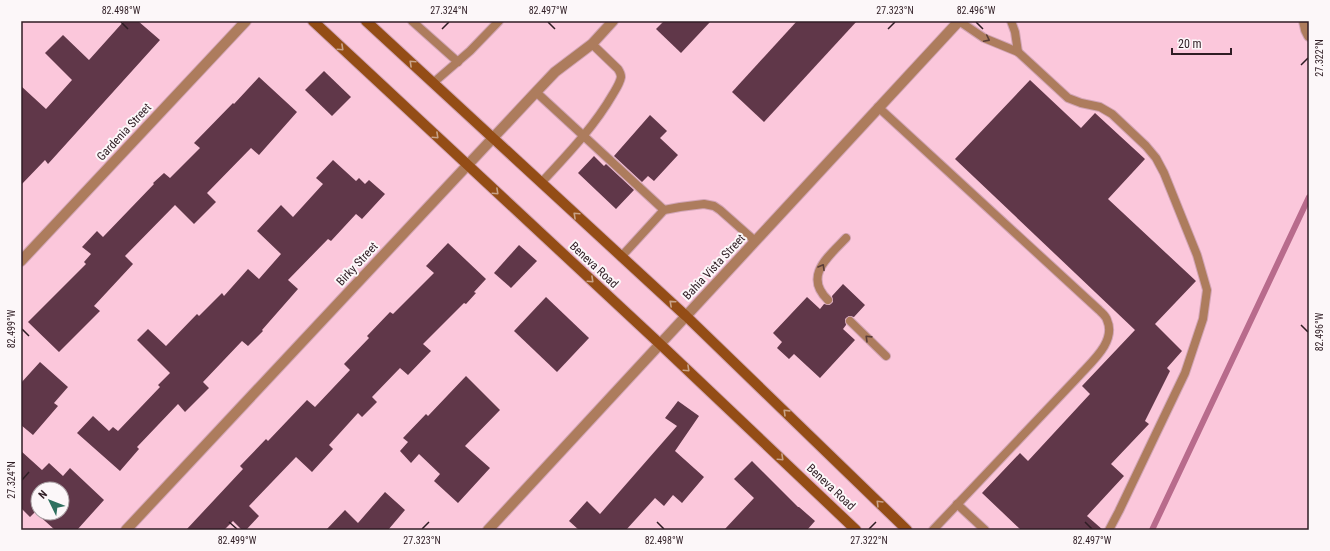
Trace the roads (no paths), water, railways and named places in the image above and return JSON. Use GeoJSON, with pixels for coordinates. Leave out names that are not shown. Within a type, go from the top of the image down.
{"type":"FeatureCollection","features":[{"type":"Feature","properties":{"kind":"main road","name":"Beneva Road"},"geometry":{"type":"LineString","coordinates":[[313,21],[660,344],[856,530]]}},
{"type":"Feature","properties":{"kind":"main road","name":"Beneva Road"},"geometry":{"type":"LineString","coordinates":[[366,21],[686,316],[907,530]]}},
{"type":"Feature","properties":{"kind":"street","name":"Gardenia Street"},"geometry":{"type":"LineString","coordinates":[[21,261],[246,21]]}},
{"type":"Feature","properties":{"kind":"street","name":"Birky Street"},"geometry":{"type":"LineString","coordinates":[[126,530],[555,72],[592,44],[613,21]]}},
{"type":"Feature","properties":{"kind":"street","name":"Bahia Vista Street"},"geometry":{"type":"LineString","coordinates":[[488,530],[959,21]]}},
{"type":"Feature","properties":{"kind":"street"},"geometry":{"type":"LineString","coordinates":[[1304,21],[1309,36]]}},
{"type":"Feature","properties":{"kind":"lane"},"geometry":{"type":"LineString","coordinates":[[412,21],[458,62]]}},
{"type":"Feature","properties":{"kind":"lane"},"geometry":{"type":"LineString","coordinates":[[433,83],[470,51],[499,21]]}},
{"type":"Feature","properties":{"kind":"lane"},"geometry":{"type":"LineString","coordinates":[[959,21],[984,38],[1018,52],[1068,98],[1080,103],[1100,107],[1112,114],[1146,146],[1156,158],[1164,173],[1197,255],[1207,290],[1203,319],[1185,373],[1123,504],[1109,530]]}},
{"type":"Feature","properties":{"kind":"lane"},"geometry":{"type":"LineString","coordinates":[[1011,21],[1015,32],[1018,52]]}},
{"type":"Feature","properties":{"kind":"lane"},"geometry":{"type":"LineString","coordinates":[[541,183],[584,136],[601,114],[618,87],[621,79],[621,74],[618,69],[592,44]]}},
{"type":"Feature","properties":{"kind":"lane"},"geometry":{"type":"LineString","coordinates":[[536,92],[664,210]]}},
{"type":"Feature","properties":{"kind":"lane"},"geometry":{"type":"LineString","coordinates":[[878,108],[1099,310],[1107,318],[1109,325],[1107,341],[1100,352],[933,530]]}},
{"type":"Feature","properties":{"kind":"lane"},"geometry":{"type":"LineString","coordinates":[[621,257],[664,210],[704,204],[714,206],[720,210],[755,242]]}},
{"type":"Feature","properties":{"kind":"lane"},"geometry":{"type":"LineString","coordinates":[[828,300],[820,293],[817,276],[823,264],[846,238]]}},
{"type":"Feature","properties":{"kind":"lane"},"geometry":{"type":"LineString","coordinates":[[850,321],[886,356]]}},
{"type":"Feature","properties":{"kind":"lane"},"geometry":{"type":"LineString","coordinates":[[957,504],[985,530]]}},
{"type":"Feature","properties":{"kind":"waterway"},"geometry":{"type":"LineString","coordinates":[[1152,530],[1309,197]]}}]}
